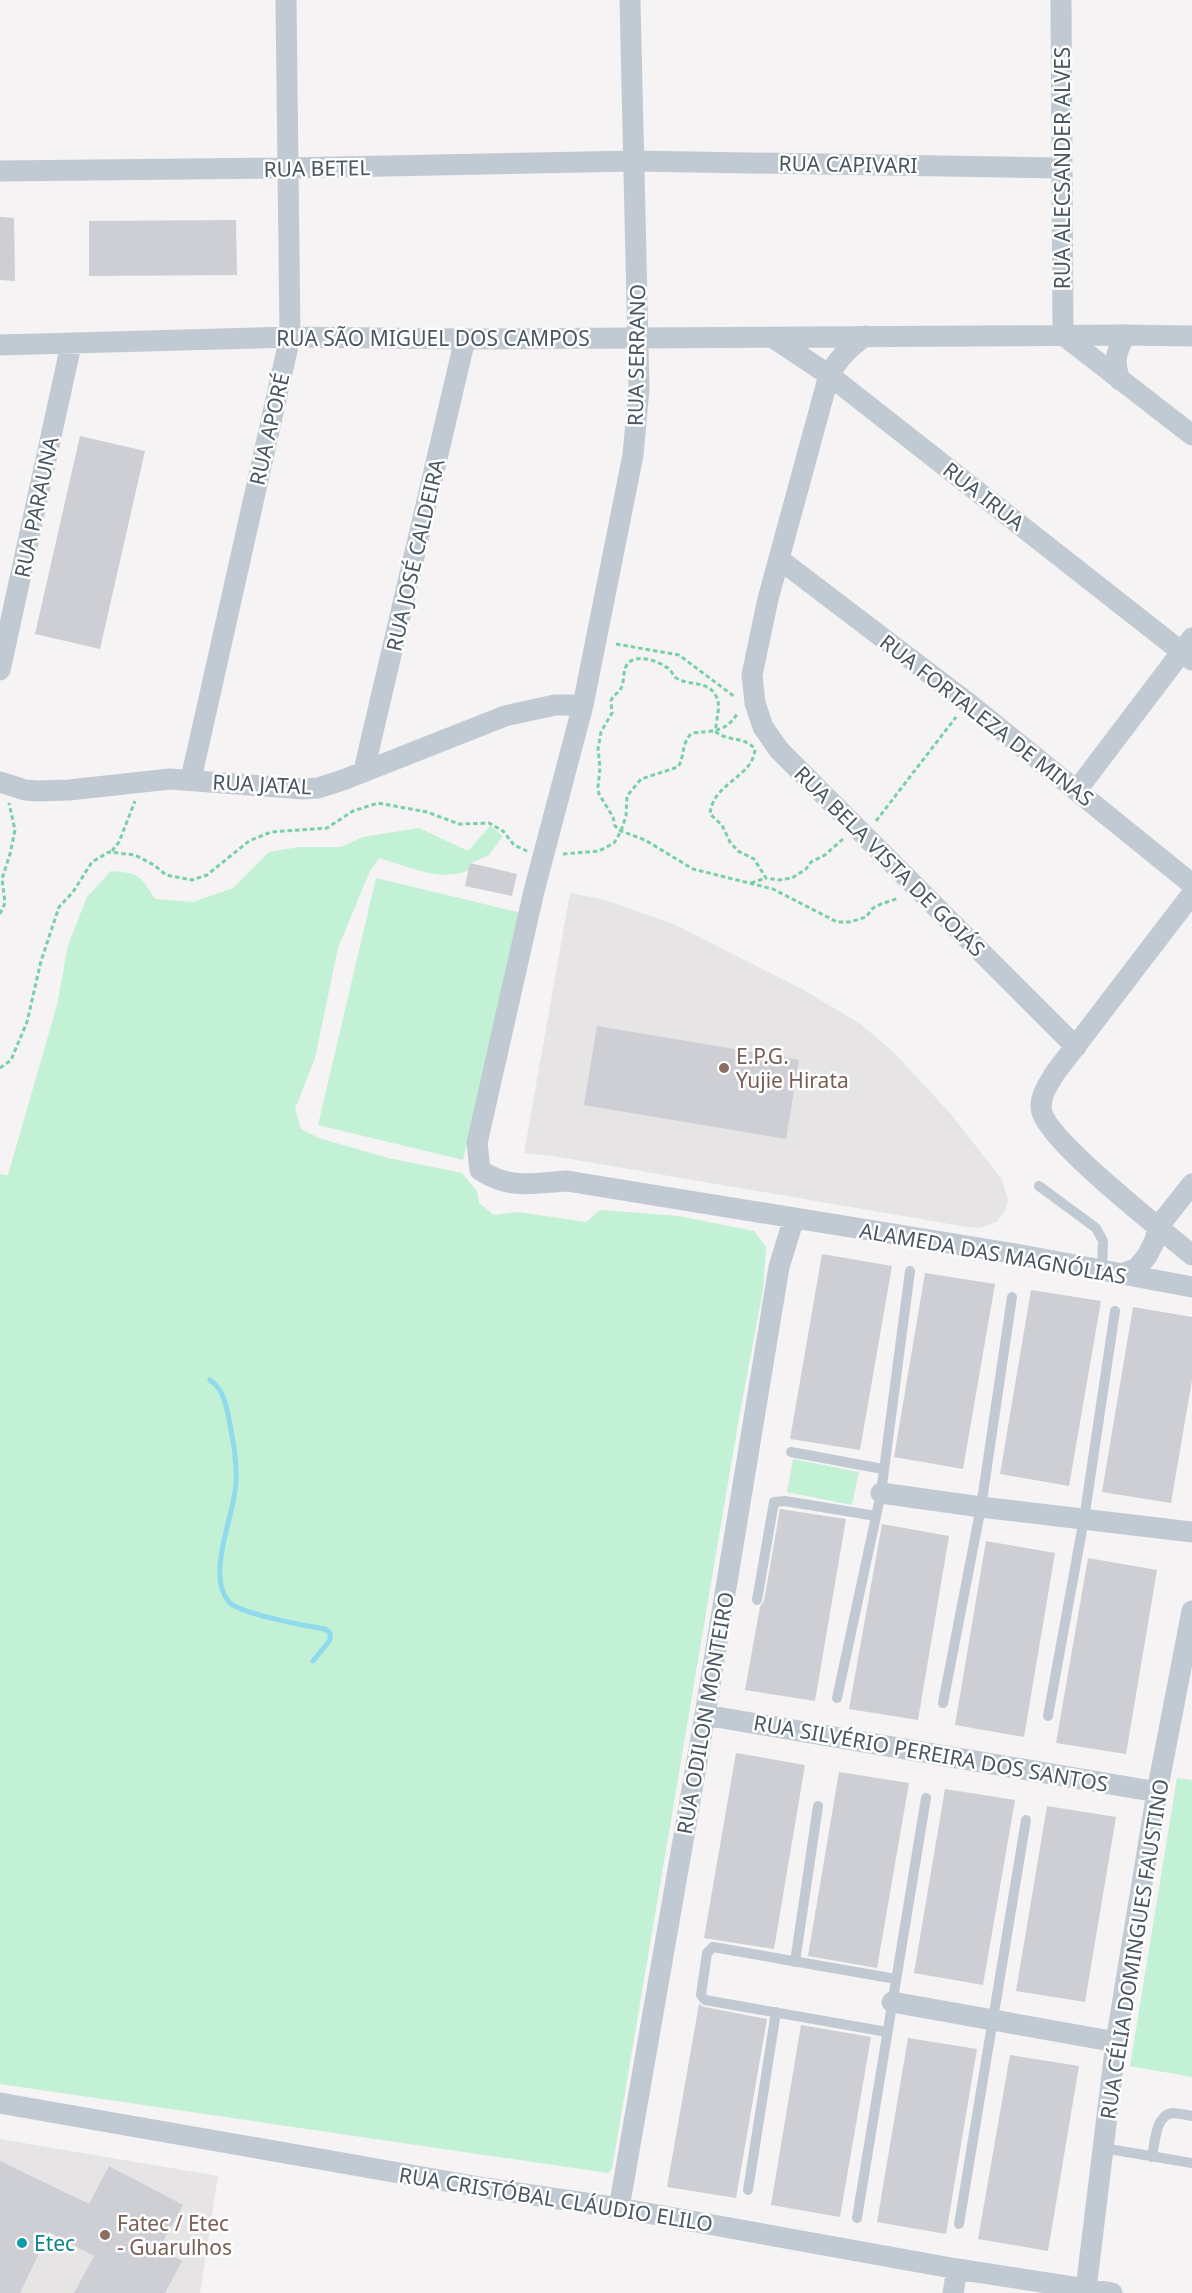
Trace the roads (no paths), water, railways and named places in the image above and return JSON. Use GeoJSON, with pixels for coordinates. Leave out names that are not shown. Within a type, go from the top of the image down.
{"type":"FeatureCollection","features":[{"type":"Feature","properties":{"kind":"street","name":"RUA APORÉ"},"geometry":{"type":"LineString","coordinates":[[191,779],[290,338],[286,0]]}},
{"type":"Feature","properties":{"kind":"street","name":"RUA SERRANO"},"geometry":{"type":"LineString","coordinates":[[544,854],[584,705],[633,455],[639,388],[630,0]]}},
{"type":"Feature","properties":{"kind":"street","name":"RUA ALECSANDER ALVES"},"geometry":{"type":"LineString","coordinates":[[1061,0],[1063,335]]}},
{"type":"Feature","properties":{"kind":"street","name":"RUA BETEL"},"geometry":{"type":"LineString","coordinates":[[0,171],[634,161]]}},
{"type":"Feature","properties":{"kind":"street","name":"RUA CAPIVARI"},"geometry":{"type":"LineString","coordinates":[[634,161],[1061,168]]}},
{"type":"Feature","properties":{"kind":"street"},"geometry":{"type":"LineString","coordinates":[[1063,335],[1192,435]]}},
{"type":"Feature","properties":{"kind":"street"},"geometry":{"type":"LineString","coordinates":[[1120,380],[1115,367],[1115,357],[1126,335]]}},
{"type":"Feature","properties":{"kind":"street"},"geometry":{"type":"LineString","coordinates":[[829,375],[840,357],[866,336]]}},
{"type":"Feature","properties":{"kind":"street","name":"RUA SÃO MIGUEL DOS CAMPOS"},"geometry":{"type":"LineString","coordinates":[[0,345],[290,338],[1192,336]]}},
{"type":"Feature","properties":{"kind":"street","name":"RUA IRUA"},"geometry":{"type":"LineString","coordinates":[[772,337],[829,375],[1188,650]]}},
{"type":"Feature","properties":{"kind":"street","name":"RUA JOSÉ CALDEIRA"},"geometry":{"type":"LineString","coordinates":[[364,770],[465,339]]}},
{"type":"Feature","properties":{"kind":"street","name":"RUA PARAUNA"},"geometry":{"type":"LineString","coordinates":[[0,670],[71,345]]}},
{"type":"Feature","properties":{"kind":"street","name":"RUA BELA VISTA DE GOIÁS"},"geometry":{"type":"LineString","coordinates":[[829,375],[768,599],[752,675],[755,703],[763,728],[779,750],[860,833],[1076,1047]]}},
{"type":"Feature","properties":{"kind":"street","name":"RUA FORTALEZA DE MINAS"},"geometry":{"type":"LineString","coordinates":[[779,559],[967,702],[1192,884]]}},
{"type":"Feature","properties":{"kind":"street"},"geometry":{"type":"LineString","coordinates":[[1077,790],[1188,650]]}},
{"type":"Feature","properties":{"kind":"street","name":"RUA JATAL"},"geometry":{"type":"LineString","coordinates":[[7,785],[25,790],[59,790],[191,779],[303,789],[318,788],[505,716],[555,705],[584,705]]}},
{"type":"Feature","properties":{"kind":"street","name":"ALAMEDA DAS MAGNÓLIAS"},"geometry":{"type":"LineString","coordinates":[[544,854],[477,1143],[480,1170],[495,1180],[510,1184],[567,1181],[1016,1254],[1192,1287]]}},
{"type":"Feature","properties":{"kind":"street"},"geometry":{"type":"LineString","coordinates":[[1192,894],[1055,1073],[1044,1092],[1041,1108],[1046,1121],[1069,1150],[1192,1255]]}},
{"type":"Feature","properties":{"kind":"street"},"geometry":{"type":"LineString","coordinates":[[1111,1273],[1137,1268],[1147,1256],[1155,1240],[1158,1227],[1192,1184]]}},
{"type":"Feature","properties":{"kind":"street","name":"RUA ODILON MONTEIRO"},"geometry":{"type":"LineString","coordinates":[[620,2208],[779,1267],[794,1218]]}},
{"type":"Feature","properties":{"kind":"street"},"geometry":{"type":"LineString","coordinates":[[881,1493],[1192,1532]]}},
{"type":"Feature","properties":{"kind":"street","name":"RUA CÉLIA DOMINGUES FAUSTINO"},"geometry":{"type":"LineString","coordinates":[[1086,2289],[1116,2042],[1157,1792],[1188,1649],[1192,1611]]}},
{"type":"Feature","properties":{"kind":"street","name":"RUA SILVÉRIO PEREIRA DOS SANTOS"},"geometry":{"type":"LineString","coordinates":[[705,1715],[1157,1792]]}},
{"type":"Feature","properties":{"kind":"street"},"geometry":{"type":"LineString","coordinates":[[892,2002],[1116,2042]]}},
{"type":"Feature","properties":{"kind":"street","name":"RUA CRISTÓBAL CLÁUDIO ELILO"},"geometry":{"type":"LineString","coordinates":[[0,2103],[485,2188],[620,2208],[957,2269],[1112,2293]]}},
{"type":"Feature","properties":{"kind":"street"},"geometry":{"type":"LineString","coordinates":[[953,2293],[957,2269]]}},
{"type":"Feature","properties":{"kind":"lane"},"geometry":{"type":"LineString","coordinates":[[1039,1186],[1096,1228],[1103,1241],[1111,1273]]}},
{"type":"Feature","properties":{"kind":"lane"},"geometry":{"type":"LineString","coordinates":[[837,1698],[881,1493],[910,1271]]}},
{"type":"Feature","properties":{"kind":"lane"},"geometry":{"type":"LineString","coordinates":[[943,1703],[981,1507],[1012,1297]]}},
{"type":"Feature","properties":{"kind":"lane"},"geometry":{"type":"LineString","coordinates":[[1047,1716],[1084,1519],[1114,1311]]}},
{"type":"Feature","properties":{"kind":"lane"},"geometry":{"type":"LineString","coordinates":[[791,1452],[883,1469]]}},
{"type":"Feature","properties":{"kind":"lane"},"geometry":{"type":"LineString","coordinates":[[757,1600],[774,1502],[785,1500],[876,1516]]}},
{"type":"Feature","properties":{"kind":"lane"},"geometry":{"type":"LineString","coordinates":[[857,2218],[926,1798]]}},
{"type":"Feature","properties":{"kind":"lane"},"geometry":{"type":"LineString","coordinates":[[795,1962],[818,1806]]}},
{"type":"Feature","properties":{"kind":"lane"},"geometry":{"type":"LineString","coordinates":[[959,2224],[1026,1820]]}},
{"type":"Feature","properties":{"kind":"lane"},"geometry":{"type":"LineString","coordinates":[[887,2032],[703,1998],[701,1995],[707,1953],[713,1947],[896,1979]]}},
{"type":"Feature","properties":{"kind":"lane"},"geometry":{"type":"LineString","coordinates":[[748,2190],[776,2012]]}},
{"type":"Feature","properties":{"kind":"lane"},"geometry":{"type":"LineString","coordinates":[[1152,2157],[1159,2124],[1163,2117],[1173,2113],[1192,2116]]}},
{"type":"Feature","properties":{"kind":"lane"},"geometry":{"type":"LineString","coordinates":[[1103,2148],[1192,2163]]}},
{"type":"Feature","properties":{"kind":"waterway"},"geometry":{"type":"LineString","coordinates":[[210,1380],[221,1392],[225,1402],[236,1466],[234,1496],[220,1561],[222,1590],[229,1602],[246,1611],[325,1629],[330,1633],[330,1640],[313,1661]]}},
{"type":"Feature","properties":{"kind":"place","name":"E.P.G. Yujie Hirata"},"geometry":{"type":"Point","coordinates":[724,1068]}},
{"type":"Feature","properties":{"kind":"place","name":"Fatec / Etec - Guarulhos"},"geometry":{"type":"Point","coordinates":[105,2235]}},
{"type":"Feature","properties":{"kind":"place","name":"Etec"},"geometry":{"type":"Point","coordinates":[22,2243]}}]}
